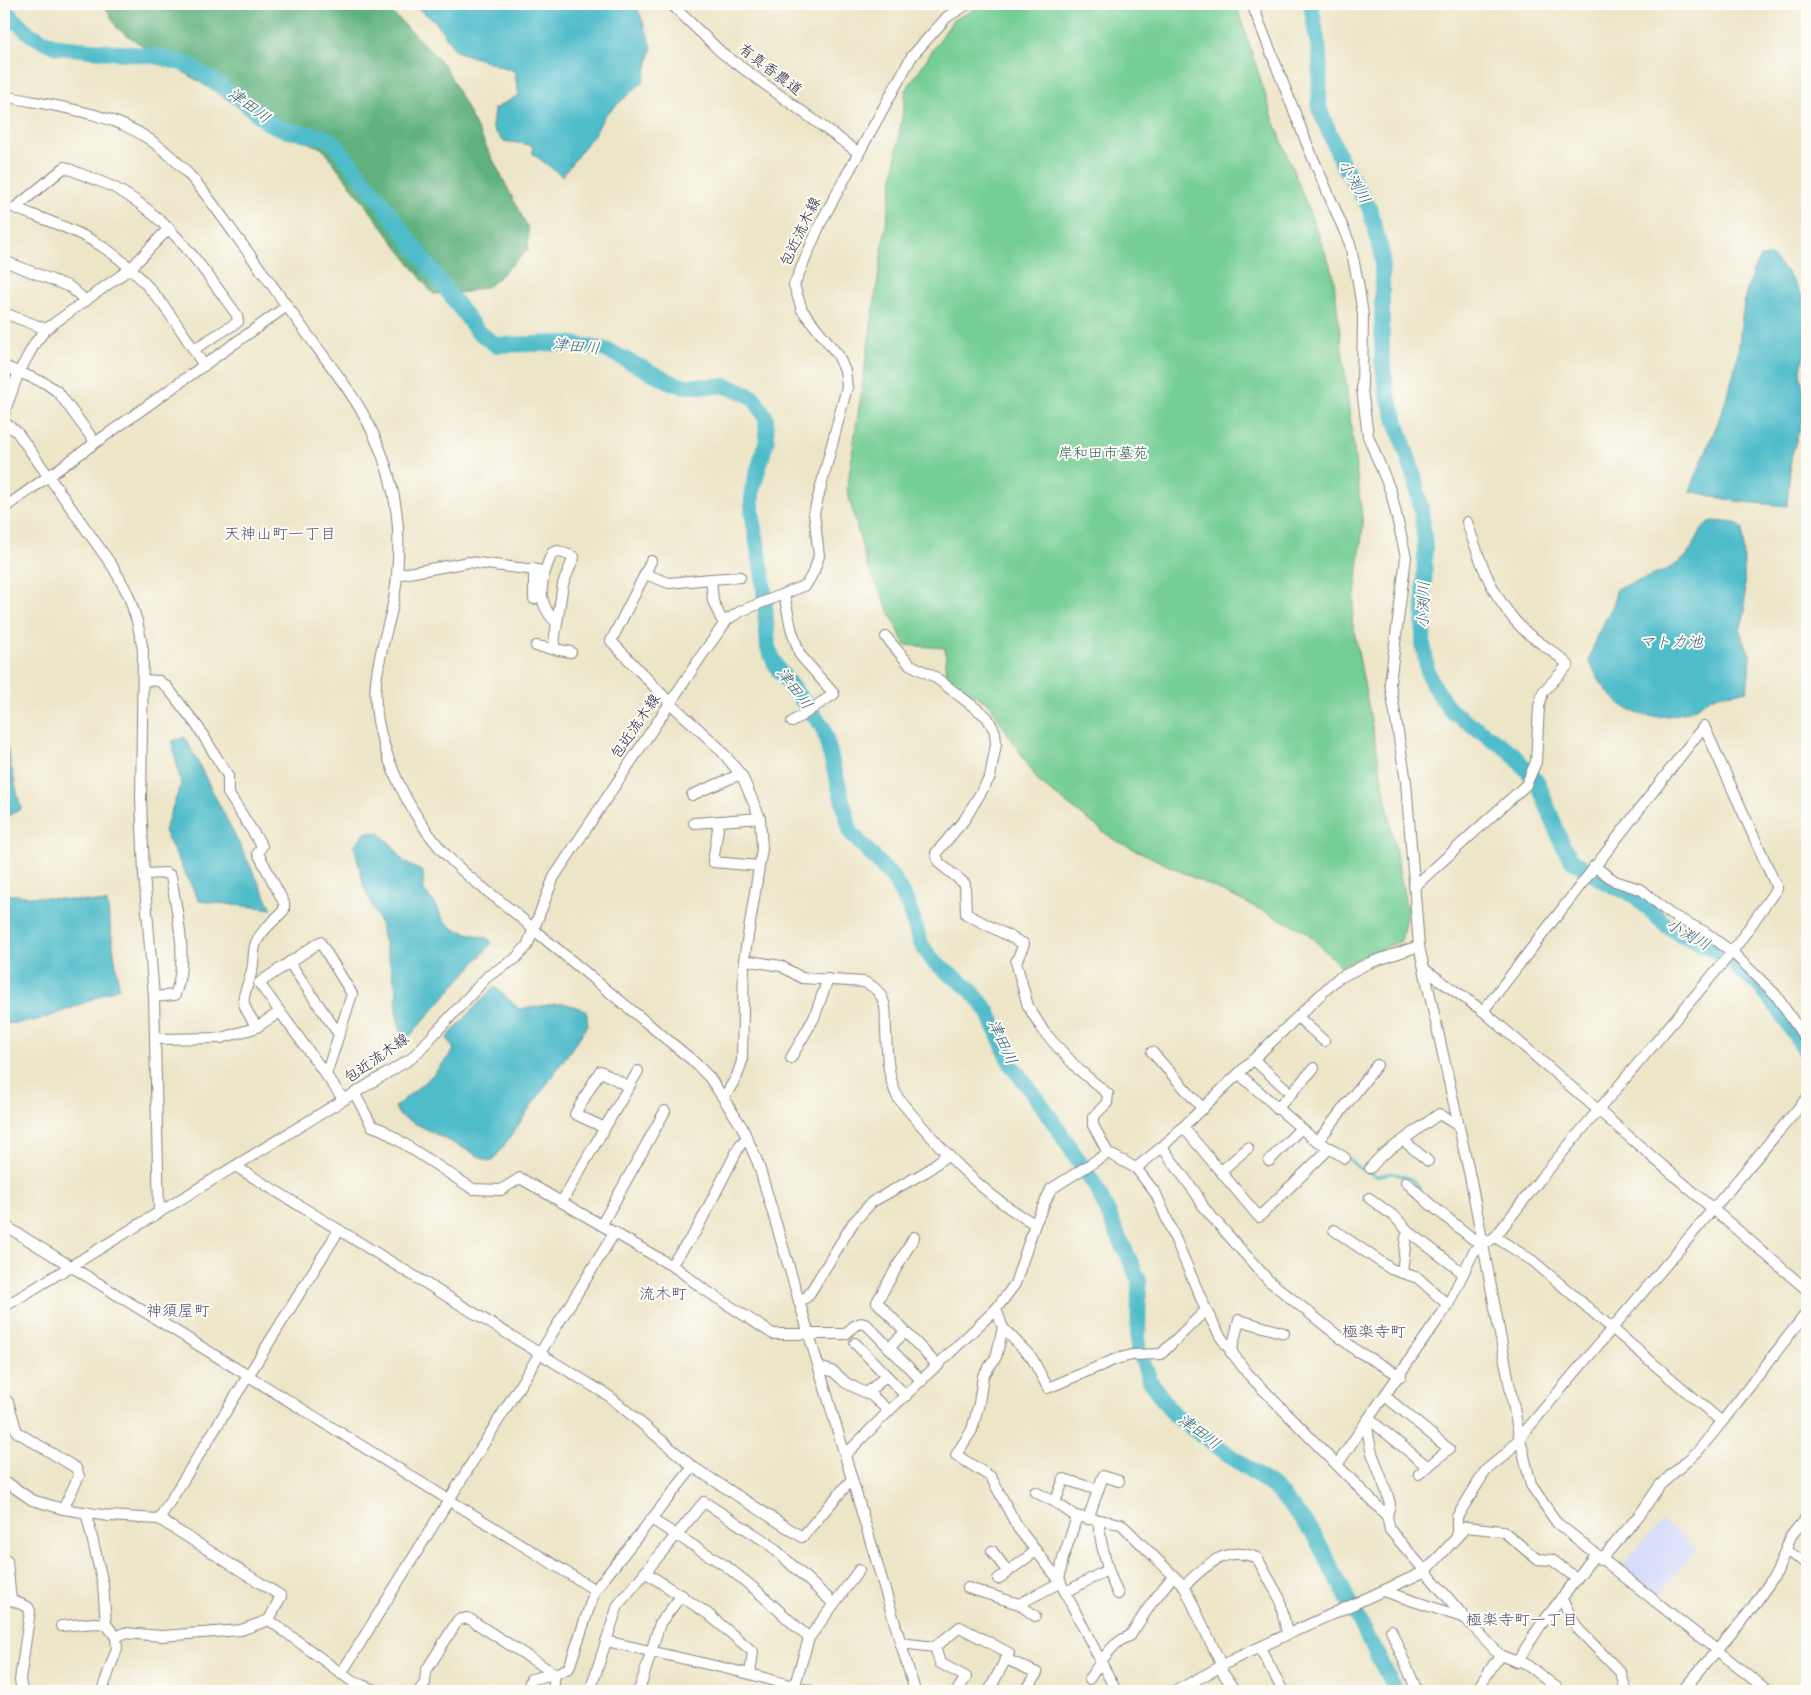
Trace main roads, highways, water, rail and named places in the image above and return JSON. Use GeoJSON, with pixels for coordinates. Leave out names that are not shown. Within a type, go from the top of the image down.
{"type":"FeatureCollection","features":[{"type":"Feature","properties":{"kind":"water"},"geometry":{"type":"Polygon","coordinates":[[[412,4],[636,4],[652,47],[643,82],[604,116],[596,132],[562,176],[533,154],[532,145],[503,141],[492,128],[494,109],[519,95],[514,71],[456,51],[435,21],[412,4]]]}},
{"type":"Feature","properties":{"kind":"water"},"geometry":{"type":"Polygon","coordinates":[[[1771,256],[1787,272],[1802,296],[1807,319],[1807,341],[1800,374],[1807,404],[1791,458],[1787,506],[1735,501],[1690,491],[1720,418],[1730,388],[1737,357],[1742,314],[1748,286],[1760,257],[1771,256]]]}},
{"type":"Feature","properties":{"kind":"water","name":"マトカ池"},"geometry":{"type":"Polygon","coordinates":[[[1712,521],[1736,523],[1743,529],[1745,611],[1740,631],[1751,657],[1747,691],[1717,696],[1690,711],[1668,716],[1639,714],[1616,700],[1597,676],[1589,661],[1596,638],[1614,603],[1616,589],[1656,574],[1678,563],[1689,553],[1702,530],[1712,521]]]}},
{"type":"Feature","properties":{"kind":"water"},"geometry":{"type":"Polygon","coordinates":[[[4,735],[21,809],[4,818],[4,735]]]}},
{"type":"Feature","properties":{"kind":"water"},"geometry":{"type":"Polygon","coordinates":[[[185,737],[272,909],[199,901],[164,831],[181,784],[172,741],[185,737]]]}},
{"type":"Feature","properties":{"kind":"water"},"geometry":{"type":"Polygon","coordinates":[[[366,832],[379,833],[391,844],[404,862],[423,872],[424,891],[436,905],[442,918],[454,929],[489,939],[492,943],[408,1038],[402,1035],[396,1012],[397,991],[380,924],[364,886],[354,845],[366,832]]]}},
{"type":"Feature","properties":{"kind":"water"},"geometry":{"type":"Polygon","coordinates":[[[4,894],[107,903],[119,987],[78,1006],[48,1017],[33,1021],[4,1023],[4,894]]]}},
{"type":"Feature","properties":{"kind":"water"},"geometry":{"type":"Polygon","coordinates":[[[494,986],[519,1009],[563,1003],[586,1010],[588,1025],[493,1161],[488,1161],[399,1115],[395,1107],[434,1074],[454,1050],[447,1038],[494,986]]]}},
{"type":"Feature","properties":{"kind":"waterway","name":"小渕川"},"geometry":{"type":"LineString","coordinates":[[1311,4],[1320,58],[1319,108],[1342,163],[1369,207],[1382,254],[1382,359],[1386,390],[1414,476],[1421,508],[1425,546],[1423,644],[1428,673],[1433,685],[1450,710],[1511,752],[1538,783],[1563,846],[1571,859],[1605,882],[1635,896],[1666,925],[1678,933],[1713,949],[1757,983],[1778,1008],[1807,1054]]}},
{"type":"Feature","properties":{"kind":"waterway","name":"津田川"},"geometry":{"type":"LineString","coordinates":[[4,10],[31,35],[57,47],[156,56],[189,65],[240,99],[268,123],[288,131],[322,136],[334,143],[373,191],[477,331],[496,345],[568,343],[606,350],[675,384],[686,386],[725,386],[754,398],[766,418],[767,440],[752,490],[752,513],[763,577],[768,648],[777,668],[823,727],[851,833],[893,878],[908,905],[921,944],[933,961],[969,988],[988,1011],[1012,1066],[1044,1108],[1096,1187],[1139,1280],[1138,1349],[1151,1383],[1174,1415],[1276,1489],[1312,1531],[1396,1691]]}},
{"type":"Feature","properties":{"kind":"waterway"},"geometry":{"type":"LineString","coordinates":[[1349,1159],[1357,1167],[1376,1176],[1393,1173],[1411,1179],[1420,1188]]}},
{"type":"Feature","properties":{"kind":"waterway"},"geometry":{"type":"LineString","coordinates":[[1450,1214],[1461,1223]]}},
{"type":"Feature","properties":{"kind":"district","name":"天神山町一丁目"},"geometry":{"type":"Point","coordinates":[280,534]}},
{"type":"Feature","properties":{"kind":"district","name":"流木町"},"geometry":{"type":"Point","coordinates":[663,1294]}},
{"type":"Feature","properties":{"kind":"district","name":"神須屋町"},"geometry":{"type":"Point","coordinates":[178,1311]}},
{"type":"Feature","properties":{"kind":"district","name":"極楽寺町"},"geometry":{"type":"Point","coordinates":[1374,1332]}},
{"type":"Feature","properties":{"kind":"district","name":"極楽寺町一丁目"},"geometry":{"type":"Point","coordinates":[1522,1620]}},
{"type":"Feature","properties":{"kind":"park label","name":"岸和田市墓苑"},"geometry":{"type":"Point","coordinates":[1103,454]}}]}
